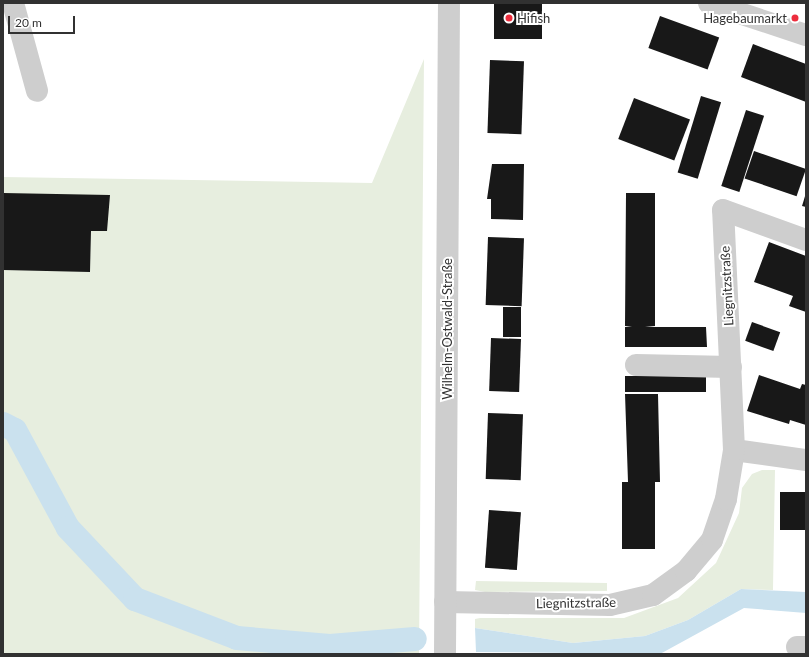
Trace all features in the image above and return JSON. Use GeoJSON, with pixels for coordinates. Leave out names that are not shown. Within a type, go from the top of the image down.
{"type":"FeatureCollection","features":[{"type":"Feature","properties":{"kind":"street"},"geometry":{"type":"LineString","coordinates":[[12,3],[37,91]]}},
{"type":"Feature","properties":{"kind":"street","name":"Wilhelm-Ostwald-Straße"},"geometry":{"type":"LineString","coordinates":[[445,654],[449,3]]}},
{"type":"Feature","properties":{"kind":"street"},"geometry":{"type":"LineString","coordinates":[[709,3],[753,10],[805,30]]}},
{"type":"Feature","properties":{"kind":"street","name":"Liegnitzstraße"},"geometry":{"type":"LineString","coordinates":[[445,602],[610,605],[653,595],[686,571],[712,540],[726,499],[734,450],[723,210],[806,240]]}},
{"type":"Feature","properties":{"kind":"street"},"geometry":{"type":"LineString","coordinates":[[636,365],[731,368]]}},
{"type":"Feature","properties":{"kind":"street"},"geometry":{"type":"LineString","coordinates":[[734,450],[806,460]]}},
{"type":"Feature","properties":{"kind":"green space"},"geometry":{"type":"Polygon","coordinates":[[[424,59],[419,654],[3,654],[3,177],[372,183],[424,59]]]}},
{"type":"Feature","properties":{"kind":"green space"},"geometry":{"type":"Polygon","coordinates":[[[762,470],[775,470],[773,590],[741,589],[688,620],[645,636],[573,643],[475,628],[475,619],[480,618],[624,618],[678,598],[716,563],[739,513],[742,488],[752,474],[762,470]]]}},
{"type":"Feature","properties":{"kind":"green space"},"geometry":{"type":"Polygon","coordinates":[[[476,581],[607,583],[607,591],[485,592],[475,590],[476,581]]]}},
{"type":"Feature","properties":{"kind":"water"},"geometry":{"type":"Polygon","coordinates":[[[741,589],[806,592],[806,613],[744,608],[660,654],[476,652],[475,628],[573,643],[645,636],[688,620],[741,589]]]}},
{"type":"Feature","properties":{"kind":"building"},"geometry":{"type":"Polygon","coordinates":[[[494,3],[542,3],[542,39],[494,39],[494,3]]]}},
{"type":"Feature","properties":{"kind":"building"},"geometry":{"type":"Polygon","coordinates":[[[660,16],[719,38],[708,69],[648,48],[660,16]]]}},
{"type":"Feature","properties":{"kind":"building"},"geometry":{"type":"Polygon","coordinates":[[[753,44],[806,64],[806,102],[741,77],[753,44]]]}},
{"type":"Feature","properties":{"kind":"building"},"geometry":{"type":"Polygon","coordinates":[[[490,60],[524,61],[521,134],[487,133],[490,60]]]}},
{"type":"Feature","properties":{"kind":"building"},"geometry":{"type":"Polygon","coordinates":[[[701,96],[721,102],[698,179],[678,173],[701,96]]]}},
{"type":"Feature","properties":{"kind":"building"},"geometry":{"type":"Polygon","coordinates":[[[634,98],[690,120],[674,161],[618,139],[634,98]]]}},
{"type":"Feature","properties":{"kind":"building"},"geometry":{"type":"Polygon","coordinates":[[[746,110],[764,116],[739,192],[721,186],[746,110]]]}},
{"type":"Feature","properties":{"kind":"building"},"geometry":{"type":"Polygon","coordinates":[[[754,151],[806,169],[797,196],[745,178],[754,151]]]}},
{"type":"Feature","properties":{"kind":"building"},"geometry":{"type":"Polygon","coordinates":[[[492,164],[524,164],[523,220],[491,219],[491,199],[487,199],[492,164]]]}},
{"type":"Feature","properties":{"kind":"building"},"geometry":{"type":"Polygon","coordinates":[[[3,193],[110,195],[107,231],[91,231],[90,272],[3,270],[3,193]]]}},
{"type":"Feature","properties":{"kind":"building"},"geometry":{"type":"Polygon","coordinates":[[[626,193],[655,193],[655,326],[645,327],[706,327],[707,347],[625,347],[625,327],[632,327],[625,326],[626,193]]]}},
{"type":"Feature","properties":{"kind":"building"},"geometry":{"type":"Polygon","coordinates":[[[806,193],[806,207],[802,206],[806,193]]]}},
{"type":"Feature","properties":{"kind":"building"},"geometry":{"type":"Polygon","coordinates":[[[488,237],[524,238],[522,306],[486,305],[488,237]]]}},
{"type":"Feature","properties":{"kind":"building"},"geometry":{"type":"Polygon","coordinates":[[[769,242],[806,256],[806,312],[789,306],[793,296],[754,282],[769,242]]]}},
{"type":"Feature","properties":{"kind":"building"},"geometry":{"type":"Polygon","coordinates":[[[503,307],[521,307],[521,337],[503,337],[503,307]]]}},
{"type":"Feature","properties":{"kind":"building"},"geometry":{"type":"Polygon","coordinates":[[[752,322],[780,332],[773,351],[745,341],[752,322]]]}},
{"type":"Feature","properties":{"kind":"building"},"geometry":{"type":"Polygon","coordinates":[[[491,338],[521,339],[519,392],[489,391],[491,338]]]}},
{"type":"Feature","properties":{"kind":"building"},"geometry":{"type":"Polygon","coordinates":[[[759,375],[800,389],[802,384],[806,385],[806,425],[790,420],[789,424],[747,411],[759,375]]]}},
{"type":"Feature","properties":{"kind":"building"},"geometry":{"type":"Polygon","coordinates":[[[625,376],[706,376],[706,392],[625,392],[625,376]]]}},
{"type":"Feature","properties":{"kind":"building"},"geometry":{"type":"Polygon","coordinates":[[[625,394],[658,394],[660,482],[655,482],[655,549],[622,549],[622,482],[628,482],[625,394]]]}},
{"type":"Feature","properties":{"kind":"building"},"geometry":{"type":"Polygon","coordinates":[[[488,413],[523,414],[521,480],[486,479],[488,413]]]}},
{"type":"Feature","properties":{"kind":"building"},"geometry":{"type":"Polygon","coordinates":[[[780,492],[806,492],[806,530],[780,530],[780,492]]]}},
{"type":"Feature","properties":{"kind":"building"},"geometry":{"type":"Polygon","coordinates":[[[489,510],[521,512],[517,570],[485,568],[489,510]]]}},
{"type":"Feature","properties":{"kind":"waterway"},"geometry":{"type":"LineString","coordinates":[[3,424],[15,430],[68,528],[135,599],[237,638],[330,646],[415,639]]}},
{"type":"Feature","properties":{"kind":"place","name":"Hifish"},"geometry":{"type":"Point","coordinates":[509,18]}},
{"type":"Feature","properties":{"kind":"place","name":"Hagebaumarkt"},"geometry":{"type":"Point","coordinates":[795,18]}}]}
